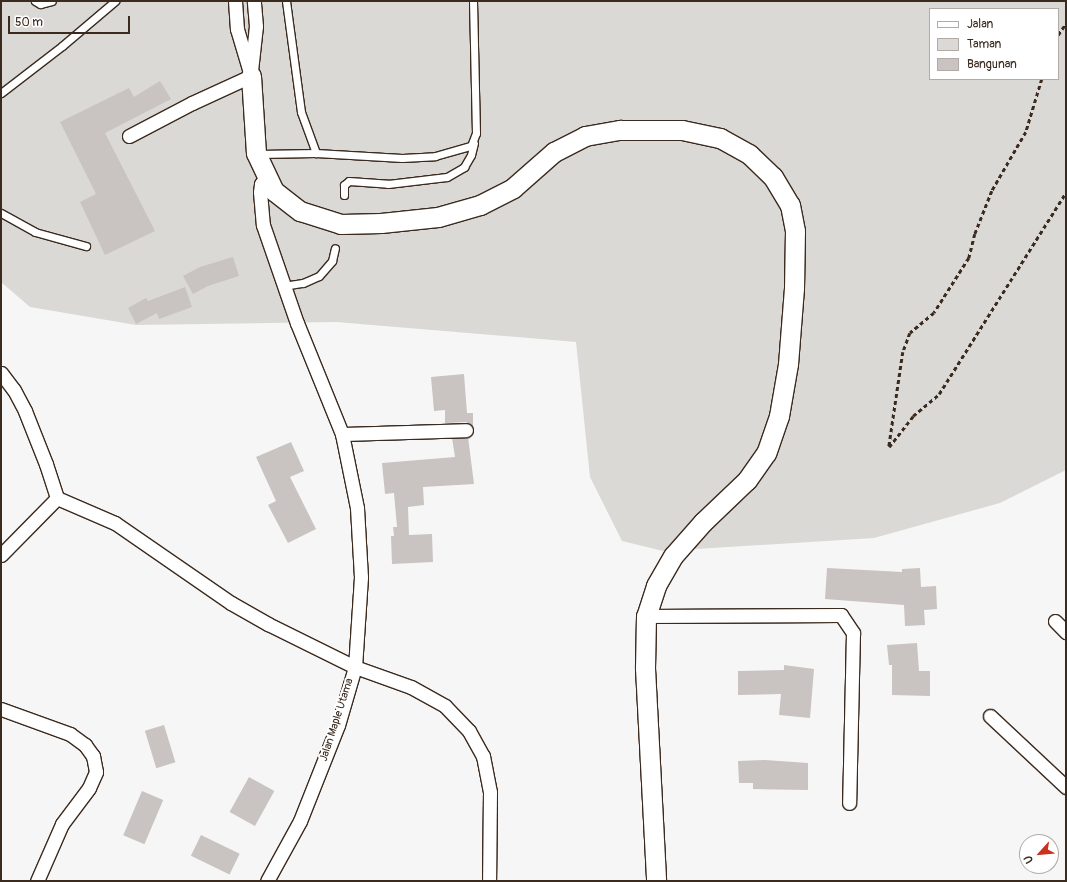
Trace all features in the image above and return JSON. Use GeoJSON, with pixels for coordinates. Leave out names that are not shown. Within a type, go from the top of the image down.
{"type":"FeatureCollection","features":[{"type":"Feature","properties":{"kind":"street"},"geometry":{"type":"LineString","coordinates":[[235,1],[237,29],[251,76]]}},
{"type":"Feature","properties":{"kind":"street"},"geometry":{"type":"LineString","coordinates":[[254,1],[256,26],[251,76],[256,154],[274,191],[300,211],[341,224],[381,223],[438,216],[480,205],[513,188],[554,152],[585,136],[620,130],[682,130],[720,138],[749,154],[773,177],[790,205],[795,231],[793,304],[788,364],[779,416],[766,452],[747,480],[703,522],[673,556],[656,586],[646,616],[645,668],[656,881]]}},
{"type":"Feature","properties":{"kind":"street"},"geometry":{"type":"LineString","coordinates":[[129,136],[192,103],[251,76]]}},
{"type":"Feature","properties":{"kind":"street"},"geometry":{"type":"LineString","coordinates":[[1,374],[14,390],[25,411],[46,464],[57,498],[115,523],[231,603],[355,667],[361,577],[357,508],[342,434],[267,242],[260,208],[261,184],[267,176]]}},
{"type":"Feature","properties":{"kind":"street"},"geometry":{"type":"LineString","coordinates":[[342,434],[466,430]]}},
{"type":"Feature","properties":{"kind":"street"},"geometry":{"type":"LineString","coordinates":[[1,555],[57,498]]}},
{"type":"Feature","properties":{"kind":"street"},"geometry":{"type":"LineString","coordinates":[[646,616],[841,614],[853,633],[848,803]]}},
{"type":"Feature","properties":{"kind":"street"},"geometry":{"type":"LineString","coordinates":[[1055,622],[1066,632]]}},
{"type":"Feature","properties":{"kind":"street","name":"Jalan Maple Utama"},"geometry":{"type":"LineString","coordinates":[[267,881],[303,814],[338,725],[355,667],[411,687],[445,706],[469,732],[483,756],[490,792],[489,881]]}},
{"type":"Feature","properties":{"kind":"street"},"geometry":{"type":"LineString","coordinates":[[1,709],[70,734],[85,745],[93,756],[96,772],[92,782],[62,824],[38,881]]}},
{"type":"Feature","properties":{"kind":"street"},"geometry":{"type":"LineString","coordinates":[[990,716],[1066,787]]}},
{"type":"Feature","properties":{"kind":"lane"},"geometry":{"type":"LineString","coordinates":[[35,1],[40,4],[52,1]]}},
{"type":"Feature","properties":{"kind":"lane"},"geometry":{"type":"LineString","coordinates":[[1,93],[62,46],[115,1]]}},
{"type":"Feature","properties":{"kind":"lane"},"geometry":{"type":"LineString","coordinates":[[286,1],[301,112],[316,153]]}},
{"type":"Feature","properties":{"kind":"lane"},"geometry":{"type":"LineString","coordinates":[[344,195],[344,185],[349,181],[388,184],[448,176],[464,166],[471,155],[476,133],[473,1]]}},
{"type":"Feature","properties":{"kind":"lane"},"geometry":{"type":"LineString","coordinates":[[256,154],[316,153],[402,158],[435,156],[471,146],[476,133]]}},
{"type":"Feature","properties":{"kind":"lane"},"geometry":{"type":"LineString","coordinates":[[1,213],[35,232],[86,246]]}},
{"type":"Feature","properties":{"kind":"lane"},"geometry":{"type":"LineString","coordinates":[[283,286],[303,283],[319,276],[332,261],[335,248]]}},
{"type":"Feature","properties":{"kind":"path"},"geometry":{"type":"LineString","coordinates":[[1059,34],[1066,23]]}},
{"type":"Feature","properties":{"kind":"path"},"geometry":{"type":"LineString","coordinates":[[1042,80],[1026,132],[992,191],[975,234],[969,258],[934,313],[910,333],[903,352],[889,447],[913,416],[939,394],[1066,192]]}},
{"type":"Feature","properties":{"kind":"green space"},"geometry":{"type":"Polygon","coordinates":[[[1,1],[1066,1],[1066,470],[1000,503],[874,538],[663,551],[622,541],[590,477],[576,342],[336,322],[136,325],[30,307],[1,282],[1,1]]]}},
{"type":"Feature","properties":{"kind":"building"},"geometry":{"type":"Polygon","coordinates":[[[160,81],[171,99],[105,133],[155,231],[105,255],[80,202],[96,194],[60,122],[129,88],[134,97],[160,81]]]}},
{"type":"Feature","properties":{"kind":"building"},"geometry":{"type":"Polygon","coordinates":[[[233,257],[239,276],[208,286],[193,294],[183,276],[200,267],[233,257]]]}},
{"type":"Feature","properties":{"kind":"building"},"geometry":{"type":"Polygon","coordinates":[[[185,287],[192,307],[159,319],[157,313],[136,324],[128,308],[146,298],[148,301],[185,287]]]}},
{"type":"Feature","properties":{"kind":"building"},"geometry":{"type":"Polygon","coordinates":[[[464,374],[467,413],[473,413],[473,427],[466,422],[445,423],[445,410],[434,411],[431,377],[464,374]]]}},
{"type":"Feature","properties":{"kind":"building"},"geometry":{"type":"Polygon","coordinates":[[[468,437],[474,484],[423,487],[424,505],[408,507],[409,535],[432,534],[433,562],[392,564],[391,536],[394,536],[393,527],[397,527],[394,493],[385,494],[382,463],[455,457],[452,438],[468,437]]]}},
{"type":"Feature","properties":{"kind":"building"},"geometry":{"type":"Polygon","coordinates":[[[291,442],[304,471],[290,477],[316,529],[288,543],[268,505],[276,501],[256,457],[291,442]]]}},
{"type":"Feature","properties":{"kind":"building"},"geometry":{"type":"Polygon","coordinates":[[[827,568],[902,572],[902,569],[920,568],[921,587],[936,586],[937,609],[924,610],[925,625],[905,626],[904,605],[825,599],[827,568]]]}},
{"type":"Feature","properties":{"kind":"building"},"geometry":{"type":"Polygon","coordinates":[[[917,643],[919,671],[930,671],[930,696],[892,695],[892,665],[889,665],[887,645],[917,643]]]}},
{"type":"Feature","properties":{"kind":"building"},"geometry":{"type":"Polygon","coordinates":[[[784,665],[814,669],[810,718],[779,715],[781,694],[738,695],[738,671],[784,670],[784,665]]]}},
{"type":"Feature","properties":{"kind":"building"},"geometry":{"type":"Polygon","coordinates":[[[164,725],[175,762],[156,768],[145,731],[164,725]]]}},
{"type":"Feature","properties":{"kind":"building"},"geometry":{"type":"Polygon","coordinates":[[[765,760],[808,763],[808,790],[753,789],[753,783],[739,783],[738,761],[765,760]]]}},
{"type":"Feature","properties":{"kind":"building"},"geometry":{"type":"Polygon","coordinates":[[[249,777],[274,791],[255,826],[230,812],[249,777]]]}},
{"type":"Feature","properties":{"kind":"building"},"geometry":{"type":"Polygon","coordinates":[[[142,791],[163,800],[144,844],[123,835],[142,791]]]}},
{"type":"Feature","properties":{"kind":"building"},"geometry":{"type":"Polygon","coordinates":[[[201,835],[240,854],[230,875],[191,856],[201,835]]]}}]}
